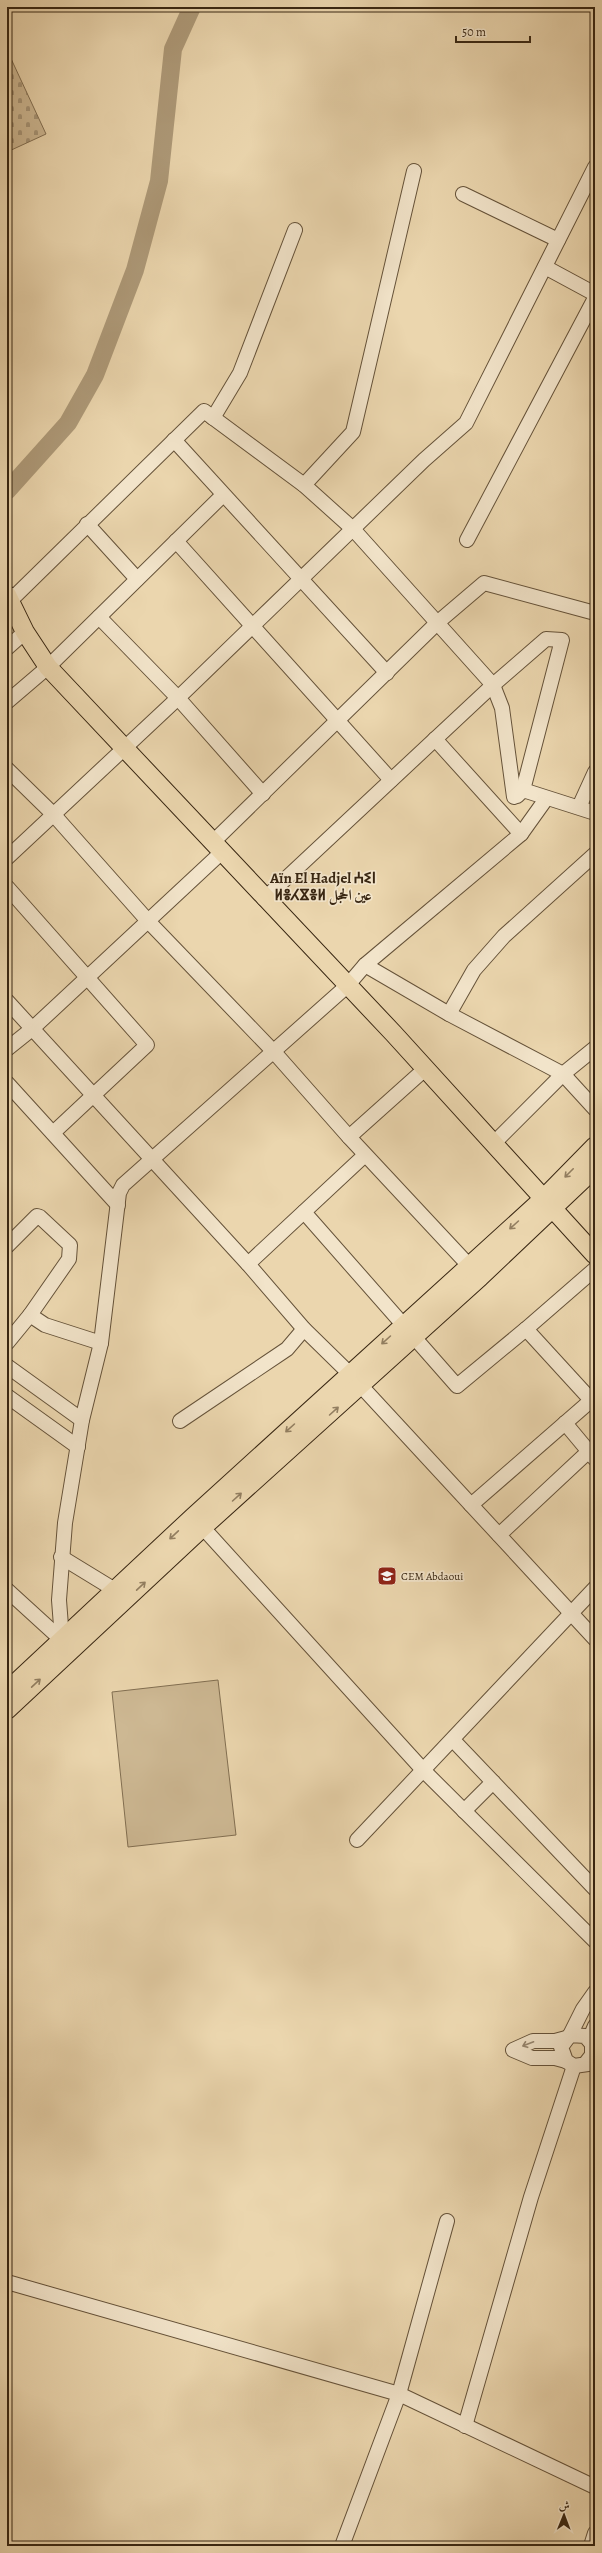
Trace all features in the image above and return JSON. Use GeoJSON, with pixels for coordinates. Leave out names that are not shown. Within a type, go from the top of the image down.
{"type":"FeatureCollection","features":[{"type":"Feature","properties":{"kind":"main road"},"geometry":{"type":"LineString","coordinates":[[8,598],[25,632],[48,667],[347,986],[595,1255]]}},
{"type":"Feature","properties":{"kind":"main road"},"geometry":{"type":"LineString","coordinates":[[548,1204],[595,1146]]}},
{"type":"Feature","properties":{"kind":"main road"},"geometry":{"type":"LineString","coordinates":[[9,1699],[198,1522],[548,1204],[595,1168]]}},
{"type":"Feature","properties":{"kind":"street"},"geometry":{"type":"LineString","coordinates":[[7,858],[178,698],[424,460],[466,423],[595,167]]}},
{"type":"Feature","properties":{"kind":"street"},"geometry":{"type":"LineString","coordinates":[[304,485],[353,432],[414,171]]}},
{"type":"Feature","properties":{"kind":"street"},"geometry":{"type":"LineString","coordinates":[[463,194],[558,240]]}},
{"type":"Feature","properties":{"kind":"street"},"geometry":{"type":"LineString","coordinates":[[213,418],[240,373],[295,230]]}},
{"type":"Feature","properties":{"kind":"street"},"geometry":{"type":"LineString","coordinates":[[545,267],[595,294]]}},
{"type":"Feature","properties":{"kind":"street"},"geometry":{"type":"LineString","coordinates":[[467,540],[595,298]]}},
{"type":"Feature","properties":{"kind":"street"},"geometry":{"type":"LineString","coordinates":[[8,598],[204,412],[304,485],[352,529],[493,685],[502,708],[519,794]]}},
{"type":"Feature","properties":{"kind":"street"},"geometry":{"type":"LineString","coordinates":[[174,440],[300,580],[387,673]]}},
{"type":"Feature","properties":{"kind":"street"},"geometry":{"type":"LineString","coordinates":[[7,702],[48,667],[223,495]]}},
{"type":"Feature","properties":{"kind":"street"},"geometry":{"type":"LineString","coordinates":[[87,524],[137,579]]}},
{"type":"Feature","properties":{"kind":"street"},"geometry":{"type":"LineString","coordinates":[[176,541],[254,625],[337,721],[391,780]]}},
{"type":"Feature","properties":{"kind":"street"},"geometry":{"type":"LineString","coordinates":[[7,1049],[32,1029],[86,977],[148,921],[217,848],[263,794],[437,623],[484,583],[595,614]]}},
{"type":"Feature","properties":{"kind":"street"},"geometry":{"type":"LineString","coordinates":[[99,617],[178,698],[263,794]]}},
{"type":"Feature","properties":{"kind":"street"},"geometry":{"type":"LineString","coordinates":[[7,648],[25,632]]}},
{"type":"Feature","properties":{"kind":"street"},"geometry":{"type":"LineString","coordinates":[[264,899],[493,685],[546,639],[562,640],[519,794],[501,812]]}},
{"type":"Feature","properties":{"kind":"street"},"geometry":{"type":"LineString","coordinates":[[435,738],[521,834]]}},
{"type":"Feature","properties":{"kind":"street"},"geometry":{"type":"LineString","coordinates":[[7,769],[54,815],[148,921],[274,1052],[349,1137],[474,1272]]}},
{"type":"Feature","properties":{"kind":"street"},"geometry":{"type":"LineString","coordinates":[[578,807],[595,772]]}},
{"type":"Feature","properties":{"kind":"street"},"geometry":{"type":"LineString","coordinates":[[519,794],[546,799],[595,813]]}},
{"type":"Feature","properties":{"kind":"street"},"geometry":{"type":"LineString","coordinates":[[66,1645],[59,1600],[61,1557],[82,1420],[101,1343],[118,1205],[123,1185],[153,1160],[347,986],[365,965],[521,834],[546,799]]}},
{"type":"Feature","properties":{"kind":"street"},"geometry":{"type":"LineString","coordinates":[[449,1014],[474,970],[504,936],[595,854]]}},
{"type":"Feature","properties":{"kind":"street"},"geometry":{"type":"LineString","coordinates":[[7,887],[147,1045],[91,1095],[53,1133]]}},
{"type":"Feature","properties":{"kind":"street"},"geometry":{"type":"LineString","coordinates":[[365,965],[449,1014],[563,1074],[595,1109]]}},
{"type":"Feature","properties":{"kind":"street"},"geometry":{"type":"LineString","coordinates":[[7,1001],[91,1095],[248,1264],[304,1329],[356,1380],[595,1639]]}},
{"type":"Feature","properties":{"kind":"street"},"geometry":{"type":"LineString","coordinates":[[493,1144],[563,1074],[595,1048]]}},
{"type":"Feature","properties":{"kind":"street"},"geometry":{"type":"LineString","coordinates":[[349,1137],[425,1070]]}},
{"type":"Feature","properties":{"kind":"street"},"geometry":{"type":"LineString","coordinates":[[7,1083],[118,1205]]}},
{"type":"Feature","properties":{"kind":"street"},"geometry":{"type":"LineString","coordinates":[[248,1264],[365,1154]]}},
{"type":"Feature","properties":{"kind":"street"},"geometry":{"type":"LineString","coordinates":[[304,1212],[457,1386],[595,1269]]}},
{"type":"Feature","properties":{"kind":"street"},"geometry":{"type":"LineString","coordinates":[[7,1246],[37,1216],[40,1217],[70,1245],[69,1259],[30,1315],[7,1343]]}},
{"type":"Feature","properties":{"kind":"street"},"geometry":{"type":"LineString","coordinates":[[30,1315],[45,1326],[101,1343]]}},
{"type":"Feature","properties":{"kind":"street"},"geometry":{"type":"LineString","coordinates":[[180,1421],[287,1349],[304,1329]]}},
{"type":"Feature","properties":{"kind":"street"},"geometry":{"type":"LineString","coordinates":[[471,1505],[593,1399],[526,1329]]}},
{"type":"Feature","properties":{"kind":"street"},"geometry":{"type":"LineString","coordinates":[[7,1366],[82,1420]]}},
{"type":"Feature","properties":{"kind":"street"},"geometry":{"type":"LineString","coordinates":[[7,1396],[78,1447]]}},
{"type":"Feature","properties":{"kind":"street"},"geometry":{"type":"LineString","coordinates":[[498,1535],[592,1455],[565,1423]]}},
{"type":"Feature","properties":{"kind":"street"},"geometry":{"type":"LineString","coordinates":[[198,1522],[424,1771],[595,1941]]}},
{"type":"Feature","properties":{"kind":"street"},"geometry":{"type":"LineString","coordinates":[[61,1557],[120,1596]]}},
{"type":"Feature","properties":{"kind":"street"},"geometry":{"type":"LineString","coordinates":[[357,1840],[424,1771],[595,1588]]}},
{"type":"Feature","properties":{"kind":"street"},"geometry":{"type":"LineString","coordinates":[[7,1590],[66,1645]]}},
{"type":"Feature","properties":{"kind":"street"},"geometry":{"type":"LineString","coordinates":[[453,1740],[595,1889]]}},
{"type":"Feature","properties":{"kind":"street"},"geometry":{"type":"LineString","coordinates":[[464,1811],[493,1782]]}},
{"type":"Feature","properties":{"kind":"street"},"geometry":{"type":"LineString","coordinates":[[580,2063],[561,2047],[583,2009],[595,1992]]}},
{"type":"Feature","properties":{"kind":"street"},"geometry":{"type":"LineString","coordinates":[[465,2426],[531,2197],[580,2063],[592,2055],[592,2043],[595,2026]]}},
{"type":"Feature","properties":{"kind":"street"},"geometry":{"type":"LineString","coordinates":[[580,2063],[555,2058],[532,2058],[513,2050],[533,2041],[555,2041],[580,2034],[592,2043]]}},
{"type":"Feature","properties":{"kind":"street"},"geometry":{"type":"LineString","coordinates":[[342,2546],[399,2394],[447,2221]]}},
{"type":"Feature","properties":{"kind":"street"},"geometry":{"type":"LineString","coordinates":[[7,2282],[399,2394],[595,2487]]}},
{"type":"Feature","properties":{"kind":"street"},"geometry":{"type":"LineString","coordinates":[[591,2546],[595,2533]]}},
{"type":"Feature","properties":{"kind":"green space"},"geometry":{"type":"Polygon","coordinates":[[[7,50],[46,134],[7,152],[7,50]]]}},
{"type":"Feature","properties":{"kind":"green space"},"geometry":{"type":"Polygon","coordinates":[[[218,1680],[236,1835],[128,1847],[112,1692],[218,1680]]]}},
{"type":"Feature","properties":{"kind":"waterway"},"geometry":{"type":"LineString","coordinates":[[7,491],[68,423],[95,375],[135,270],[159,181],[173,49],[192,7]]}},
{"type":"Feature","properties":{"kind":"place","name":"CEM Abdaoui"},"geometry":{"type":"Point","coordinates":[387,1576]}},
{"type":"Feature","properties":{"kind":"district","name":"Aïn El Hadjel ⵄⵉⵏ ⵍⴻⵃⴵⴻⵍ عين الحجل"},"geometry":{"type":"Point","coordinates":[323,886]}}]}
